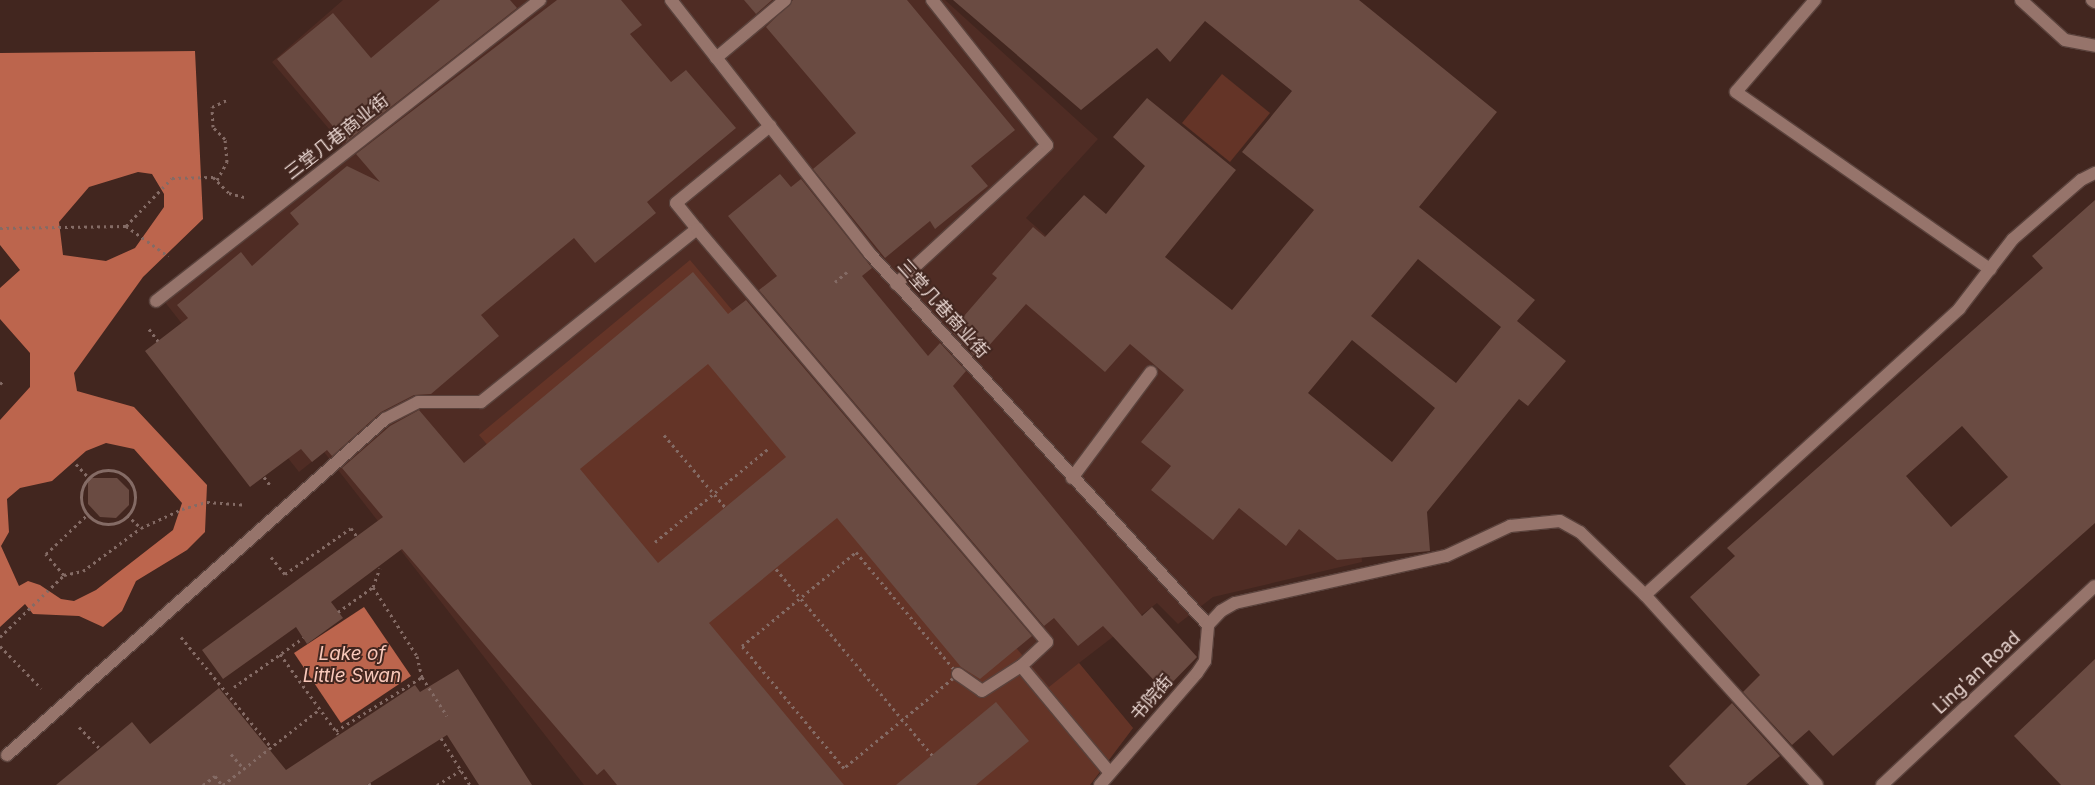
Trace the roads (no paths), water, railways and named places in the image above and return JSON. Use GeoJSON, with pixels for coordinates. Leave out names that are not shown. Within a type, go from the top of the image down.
{"type":"FeatureCollection","features":[{"type":"Feature","properties":{"kind":"street","name":"三堂几巷商业街"},"geometry":{"type":"LineString","coordinates":[[156,301],[540,0]]}},
{"type":"Feature","properties":{"kind":"street","name":"三堂几巷商业街"},"geometry":{"type":"LineString","coordinates":[[671,0],[896,284],[1208,625]]}},
{"type":"Feature","properties":{"kind":"street"},"geometry":{"type":"LineString","coordinates":[[716,58],[785,0]]}},
{"type":"Feature","properties":{"kind":"street"},"geometry":{"type":"LineString","coordinates":[[896,284],[1047,145],[932,0]]}},
{"type":"Feature","properties":{"kind":"street"},"geometry":{"type":"LineString","coordinates":[[1815,0],[1736,92],[1990,269]]}},
{"type":"Feature","properties":{"kind":"street"},"geometry":{"type":"LineString","coordinates":[[2021,0],[2065,40],[2095,46]]}},
{"type":"Feature","properties":{"kind":"street"},"geometry":{"type":"LineString","coordinates":[[770,126],[676,203],[1047,642],[1021,666],[982,691],[958,674]]}},
{"type":"Feature","properties":{"kind":"street"},"geometry":{"type":"LineString","coordinates":[[1645,595],[1959,309],[2013,239],[2081,180],[2095,173]]}},
{"type":"Feature","properties":{"kind":"street"},"geometry":{"type":"LineString","coordinates":[[7,755],[163,617],[253,534],[385,420],[418,402],[481,402],[697,229]]}},
{"type":"Feature","properties":{"kind":"street"},"geometry":{"type":"LineString","coordinates":[[1072,478],[1151,372]]}},
{"type":"Feature","properties":{"kind":"street"},"geometry":{"type":"LineString","coordinates":[[1208,625],[1236,604],[1446,556],[1510,526],[1533,522],[1560,521],[1580,532],[1645,595],[1817,785]]}},
{"type":"Feature","properties":{"kind":"street","name":"Ling'an Road"},"geometry":{"type":"LineString","coordinates":[[1882,785],[2095,586]]}},
{"type":"Feature","properties":{"kind":"street","name":"书院街"},"geometry":{"type":"LineString","coordinates":[[1100,785],[1197,673],[1204,660],[1208,625]]}},
{"type":"Feature","properties":{"kind":"street"},"geometry":{"type":"LineString","coordinates":[[1021,666],[1110,773]]}},
{"type":"Feature","properties":{"kind":"water"},"geometry":{"type":"Polygon","coordinates":[[[195,51],[203,219],[143,277],[74,373],[77,391],[134,407],[207,485],[205,532],[187,550],[136,581],[122,611],[103,627],[79,616],[33,614],[25,604],[0,627],[0,420],[30,387],[30,353],[0,319],[0,288],[20,270],[0,245],[0,53],[195,51]],[[138,172],[89,187],[59,222],[63,255],[106,261],[135,248],[164,207],[164,194],[152,174],[138,172]],[[106,443],[86,451],[52,481],[20,488],[7,499],[9,532],[1,546],[19,586],[28,581],[40,585],[61,599],[74,601],[96,590],[173,530],[182,503],[134,449],[106,443]]]}},
{"type":"Feature","properties":{"kind":"water","name":"Lake of Little Swan"},"geometry":{"type":"Polygon","coordinates":[[[364,607],[411,676],[341,723],[294,653],[364,607]]]}}]}
